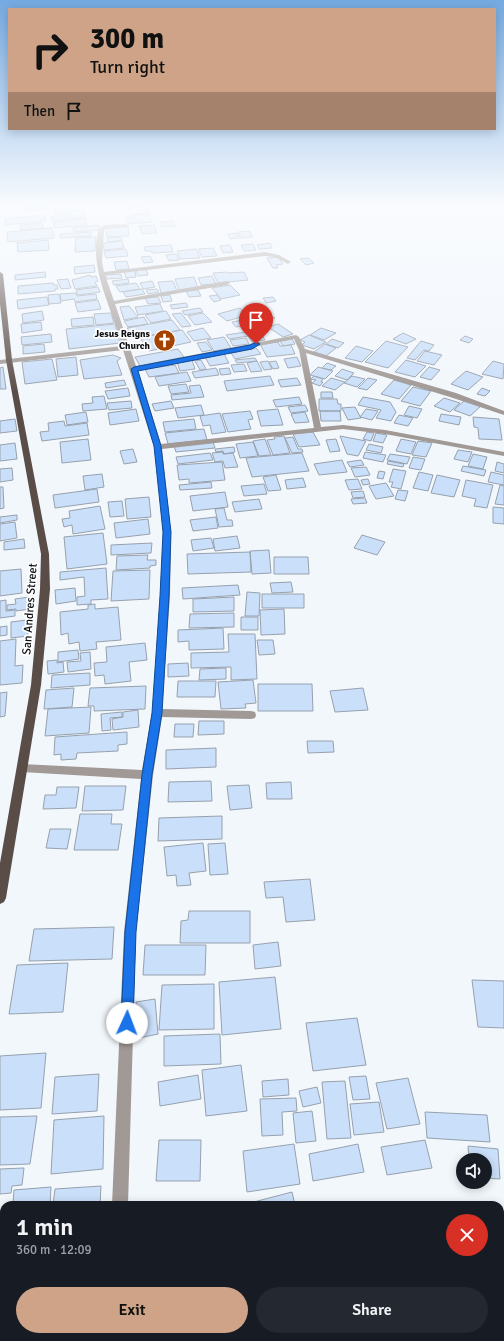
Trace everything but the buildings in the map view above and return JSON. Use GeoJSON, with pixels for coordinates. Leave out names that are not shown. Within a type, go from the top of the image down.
{"type":"FeatureCollection","features":[{"type":"Feature","properties":{"kind":"main road","name":"San Andres Street"},"geometry":{"type":"LineString","coordinates":[[0,274],[4,361],[45,554],[45,589],[36,685],[0,898]]}},
{"type":"Feature","properties":{"kind":"street"},"geometry":{"type":"LineString","coordinates":[[100,268],[158,446],[167,532],[165,596],[157,713],[147,775],[130,932],[120,1201]]}},
{"type":"Feature","properties":{"kind":"street"},"geometry":{"type":"LineString","coordinates":[[101,274],[154,268]]}},
{"type":"Feature","properties":{"kind":"street"},"geometry":{"type":"LineString","coordinates":[[112,302],[227,283]]}},
{"type":"Feature","properties":{"kind":"street"},"geometry":{"type":"LineString","coordinates":[[134,369],[296,337],[302,350],[318,430]]}},
{"type":"Feature","properties":{"kind":"street"},"geometry":{"type":"LineString","coordinates":[[4,361],[126,348]]}},
{"type":"Feature","properties":{"kind":"street"},"geometry":{"type":"LineString","coordinates":[[302,350],[453,395],[504,413]]}},
{"type":"Feature","properties":{"kind":"street"},"geometry":{"type":"LineString","coordinates":[[158,446],[343,427],[363,428],[504,454]]}},
{"type":"Feature","properties":{"kind":"street"},"geometry":{"type":"LineString","coordinates":[[157,713],[251,714]]}},
{"type":"Feature","properties":{"kind":"street"},"geometry":{"type":"LineString","coordinates":[[22,768],[147,775]]}},
{"type":"Feature","properties":{"kind":"place","name":"Jesus Reigns Church"},"geometry":{"type":"Point","coordinates":[165,340]}},
{"type":"Feature","properties":{"kind":"route"},"geometry":{"type":"LineString","coordinates":[[127,1023],[130,932],[147,775],[157,713],[165,596],[167,532],[158,446],[134,369],[252,347],[256,344]]}}]}
